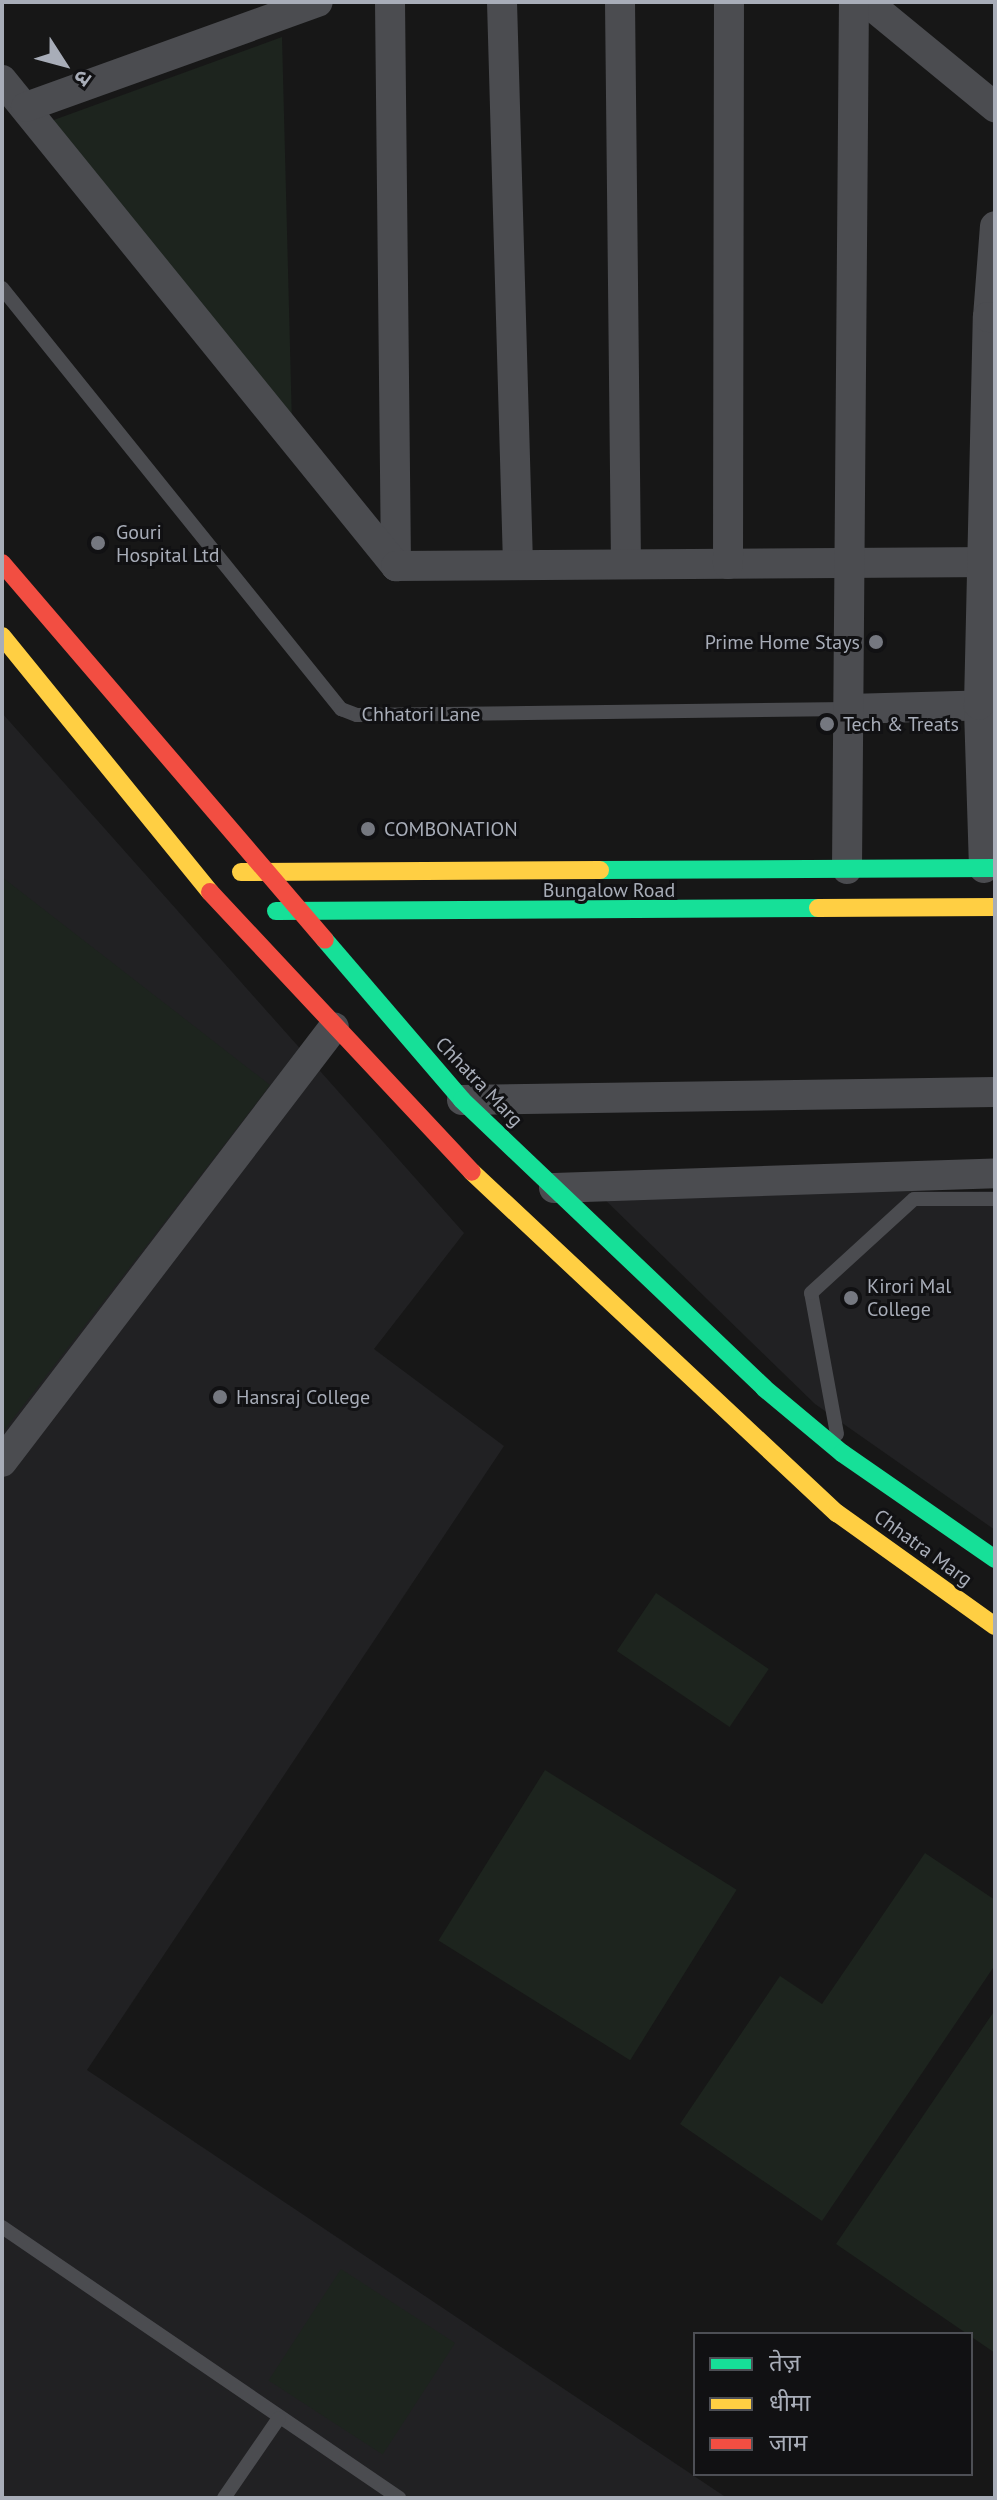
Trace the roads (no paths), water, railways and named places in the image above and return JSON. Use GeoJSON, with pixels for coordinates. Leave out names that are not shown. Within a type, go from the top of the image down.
{"type":"FeatureCollection","features":[{"type":"Feature","properties":{"kind":"street"},"geometry":{"type":"LineString","coordinates":[[26,107],[318,2]]}},
{"type":"Feature","properties":{"kind":"street"},"geometry":{"type":"LineString","coordinates":[[390,2],[396,566]]}},
{"type":"Feature","properties":{"kind":"street"},"geometry":{"type":"LineString","coordinates":[[502,2],[518,565]]}},
{"type":"Feature","properties":{"kind":"street"},"geometry":{"type":"LineString","coordinates":[[620,2],[626,564]]}},
{"type":"Feature","properties":{"kind":"street"},"geometry":{"type":"LineString","coordinates":[[728,564],[729,2]]}},
{"type":"Feature","properties":{"kind":"street"},"geometry":{"type":"LineString","coordinates":[[847,869],[854,2]]}},
{"type":"Feature","properties":{"kind":"street"},"geometry":{"type":"LineString","coordinates":[[867,2],[995,107]]}},
{"type":"Feature","properties":{"kind":"street"},"geometry":{"type":"LineString","coordinates":[[2,80],[396,566]]}},
{"type":"Feature","properties":{"kind":"street"},"geometry":{"type":"LineString","coordinates":[[196,877],[261,871],[989,868],[987,705],[995,226]]}},
{"type":"Feature","properties":{"kind":"street"},"geometry":{"type":"LineString","coordinates":[[396,566],[849,566],[990,562]]}},
{"type":"Feature","properties":{"kind":"street","name":"Chhatra Marg"},"geometry":{"type":"LineString","coordinates":[[2,563],[296,912],[462,1100],[842,1453],[995,1559]]}},
{"type":"Feature","properties":{"kind":"street","name":"Chhatra Marg"},"geometry":{"type":"LineString","coordinates":[[2,636],[223,909],[530,1233],[732,1424],[837,1513],[995,1626]]}},
{"type":"Feature","properties":{"kind":"street","name":"Chhatori Lane"},"geometry":{"type":"LineString","coordinates":[[848,709],[987,705]]}},
{"type":"Feature","properties":{"kind":"street","name":"Bungalow Road"},"geometry":{"type":"LineString","coordinates":[[223,909],[296,912],[995,907]]}},
{"type":"Feature","properties":{"kind":"street"},"geometry":{"type":"LineString","coordinates":[[2,1462],[334,1027]]}},
{"type":"Feature","properties":{"kind":"street"},"geometry":{"type":"LineString","coordinates":[[462,1100],[995,1092]]}},
{"type":"Feature","properties":{"kind":"street"},"geometry":{"type":"LineString","coordinates":[[554,1188],[995,1173]]}},
{"type":"Feature","properties":{"kind":"lane","name":"Chhatori Lane"},"geometry":{"type":"LineString","coordinates":[[2,288],[341,709],[357,715],[848,709]]}},
{"type":"Feature","properties":{"kind":"lane"},"geometry":{"type":"LineString","coordinates":[[842,1453],[811,1293],[914,1199],[995,1199]]}},
{"type":"Feature","properties":{"kind":"lane"},"geometry":{"type":"LineString","coordinates":[[2,2227],[399,2498]]}},
{"type":"Feature","properties":{"kind":"lane"},"geometry":{"type":"LineString","coordinates":[[224,2498],[279,2418]]}},
{"type":"Feature","properties":{"kind":"place","name":"Gouri Hospital Ltd"},"geometry":{"type":"Point","coordinates":[98,543]}},
{"type":"Feature","properties":{"kind":"place","name":"Prime Home Stays"},"geometry":{"type":"Point","coordinates":[876,642]}},
{"type":"Feature","properties":{"kind":"place","name":"Tech & Treats"},"geometry":{"type":"Point","coordinates":[827,724]}},
{"type":"Feature","properties":{"kind":"place","name":"COMBONATION"},"geometry":{"type":"Point","coordinates":[368,829]}},
{"type":"Feature","properties":{"kind":"place","name":"Kirori Mal College"},"geometry":{"type":"Point","coordinates":[851,1298]}},
{"type":"Feature","properties":{"kind":"place","name":"Hansraj College"},"geometry":{"type":"Point","coordinates":[220,1397]}}]}
